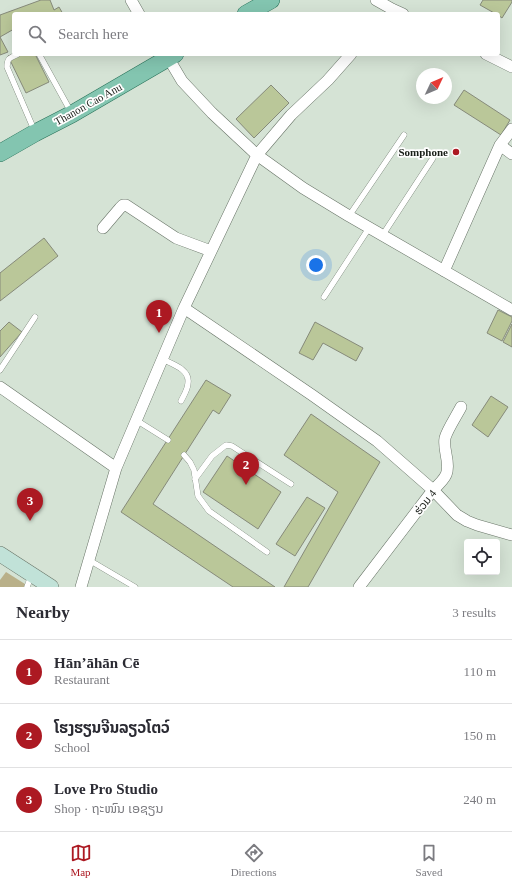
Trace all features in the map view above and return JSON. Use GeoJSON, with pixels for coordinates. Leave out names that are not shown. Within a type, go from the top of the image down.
{"type":"FeatureCollection","features":[{"type":"Feature","properties":{"kind":"main road"},"geometry":{"type":"LineString","coordinates":[[250,12],[271,0]]}},
{"type":"Feature","properties":{"kind":"main road","name":"Thanon Cao Anu"},"geometry":{"type":"LineString","coordinates":[[0,154],[35,133],[72,114],[168,56]]}},
{"type":"Feature","properties":{"kind":"main road"},"geometry":{"type":"LineString","coordinates":[[0,554],[30,581],[51,587]]}},
{"type":"Feature","properties":{"kind":"street"},"geometry":{"type":"LineString","coordinates":[[130,0],[138,12]]}},
{"type":"Feature","properties":{"kind":"street"},"geometry":{"type":"LineString","coordinates":[[376,0],[390,12]]}},
{"type":"Feature","properties":{"kind":"street"},"geometry":{"type":"LineString","coordinates":[[170,56],[182,81],[212,113],[257,155],[303,188],[349,216],[512,310]]}},
{"type":"Feature","properties":{"kind":"street"},"geometry":{"type":"LineString","coordinates":[[81,587],[116,468],[184,308],[257,155],[292,115],[328,80],[349,56]]}},
{"type":"Feature","properties":{"kind":"street"},"geometry":{"type":"LineString","coordinates":[[490,56],[512,67]]}},
{"type":"Feature","properties":{"kind":"street"},"geometry":{"type":"LineString","coordinates":[[444,271],[500,145],[512,129]]}},
{"type":"Feature","properties":{"kind":"street"},"geometry":{"type":"LineString","coordinates":[[500,145],[512,154]]}},
{"type":"Feature","properties":{"kind":"street"},"geometry":{"type":"LineString","coordinates":[[103,228],[120,208],[126,206],[176,238],[211,251]]}},
{"type":"Feature","properties":{"kind":"street"},"geometry":{"type":"LineString","coordinates":[[184,308],[377,441],[434,490],[457,514],[467,521],[478,526],[512,535]]}},
{"type":"Feature","properties":{"kind":"street"},"geometry":{"type":"LineString","coordinates":[[0,387],[116,468]]}},
{"type":"Feature","properties":{"kind":"street","name":"ຮ່ວມ 4"},"geometry":{"type":"LineString","coordinates":[[359,587],[444,479],[448,471],[448,461],[444,444],[445,437],[461,407]]}},
{"type":"Feature","properties":{"kind":"lane"},"geometry":{"type":"LineString","coordinates":[[14,56],[7,61],[7,67],[35,133]]}},
{"type":"Feature","properties":{"kind":"lane"},"geometry":{"type":"LineString","coordinates":[[40,56],[72,114]]}},
{"type":"Feature","properties":{"kind":"lane"},"geometry":{"type":"LineString","coordinates":[[349,216],[404,135]]}},
{"type":"Feature","properties":{"kind":"lane"},"geometry":{"type":"LineString","coordinates":[[382,236],[433,158]]}},
{"type":"Feature","properties":{"kind":"lane"},"geometry":{"type":"LineString","coordinates":[[324,298],[369,228]]}},
{"type":"Feature","properties":{"kind":"lane"},"geometry":{"type":"LineString","coordinates":[[0,370],[35,317]]}},
{"type":"Feature","properties":{"kind":"lane"},"geometry":{"type":"LineString","coordinates":[[162,359],[181,368],[186,373],[188,384],[181,401]]}},
{"type":"Feature","properties":{"kind":"lane"},"geometry":{"type":"LineString","coordinates":[[136,420],[168,440]]}},
{"type":"Feature","properties":{"kind":"lane"},"geometry":{"type":"LineString","coordinates":[[195,479],[212,456],[226,444],[232,446],[291,484]]}},
{"type":"Feature","properties":{"kind":"lane"},"geometry":{"type":"LineString","coordinates":[[184,455],[194,470],[198,496],[209,511],[266,552]]}},
{"type":"Feature","properties":{"kind":"lane"},"geometry":{"type":"LineString","coordinates":[[89,560],[135,587]]}},
{"type":"Feature","properties":{"kind":"shaded area"},"geometry":{"type":"Polygon","coordinates":[[[6,572],[25,584],[24,587],[0,587],[0,580],[6,572]]]}},
{"type":"Feature","properties":{"kind":"building"},"geometry":{"type":"Polygon","coordinates":[[[41,0],[50,0],[54,10],[59,7],[62,12],[12,12],[12,30],[0,37],[0,15],[41,0]]]}},
{"type":"Feature","properties":{"kind":"building"},"geometry":{"type":"Polygon","coordinates":[[[483,0],[512,0],[502,18],[500,16],[500,12],[492,12],[480,5],[483,0]]]}},
{"type":"Feature","properties":{"kind":"building"},"geometry":{"type":"Polygon","coordinates":[[[0,37],[8,52],[0,55],[0,37]]]}},
{"type":"Feature","properties":{"kind":"building"},"geometry":{"type":"Polygon","coordinates":[[[12,55],[12,56],[36,56],[49,82],[26,93],[8,56],[12,55]]]}},
{"type":"Feature","properties":{"kind":"building"},"geometry":{"type":"Polygon","coordinates":[[[271,85],[289,103],[254,138],[236,119],[271,85]]]}},
{"type":"Feature","properties":{"kind":"building"},"geometry":{"type":"Polygon","coordinates":[[[464,90],[510,120],[501,135],[454,105],[464,90]]]}},
{"type":"Feature","properties":{"kind":"building"},"geometry":{"type":"Polygon","coordinates":[[[44,238],[58,256],[0,301],[0,273],[44,238]]]}},
{"type":"Feature","properties":{"kind":"building"},"geometry":{"type":"Polygon","coordinates":[[[498,310],[512,317],[512,321],[502,341],[487,333],[498,310]]]}},
{"type":"Feature","properties":{"kind":"building"},"geometry":{"type":"Polygon","coordinates":[[[9,322],[22,332],[0,357],[0,331],[9,322]]]}},
{"type":"Feature","properties":{"kind":"building"},"geometry":{"type":"Polygon","coordinates":[[[315,322],[363,348],[356,361],[323,343],[313,360],[299,353],[315,322]]]}},
{"type":"Feature","properties":{"kind":"building"},"geometry":{"type":"Polygon","coordinates":[[[512,324],[512,347],[503,342],[512,324]]]}},
{"type":"Feature","properties":{"kind":"building"},"geometry":{"type":"Polygon","coordinates":[[[206,380],[231,395],[219,414],[213,410],[153,504],[275,587],[233,587],[121,512],[206,380]]]}},
{"type":"Feature","properties":{"kind":"building"},"geometry":{"type":"Polygon","coordinates":[[[491,396],[508,407],[488,437],[472,425],[491,396]]]}},
{"type":"Feature","properties":{"kind":"building"},"geometry":{"type":"Polygon","coordinates":[[[311,414],[380,462],[308,587],[284,587],[338,492],[284,455],[311,414]]]}},
{"type":"Feature","properties":{"kind":"building"},"geometry":{"type":"Polygon","coordinates":[[[227,456],[281,492],[258,529],[203,492],[227,456]]]}},
{"type":"Feature","properties":{"kind":"building"},"geometry":{"type":"Polygon","coordinates":[[[307,497],[325,508],[295,556],[276,544],[307,497]]]}},
{"type":"Feature","properties":{"kind":"place","name":"Somphone"},"geometry":{"type":"Point","coordinates":[456,152]}},
{"type":"Feature","properties":{"kind":"place","name":"Hān’āhān Cē"},"geometry":{"type":"Point","coordinates":[159,333]}},
{"type":"Feature","properties":{"kind":"place","name":"ໂຮງຮຽນຈີນລຽວໂຕວ໌"},"geometry":{"type":"Point","coordinates":[246,485]}},
{"type":"Feature","properties":{"kind":"place","name":"Love Pro Studio"},"geometry":{"type":"Point","coordinates":[30,521]}}]}
